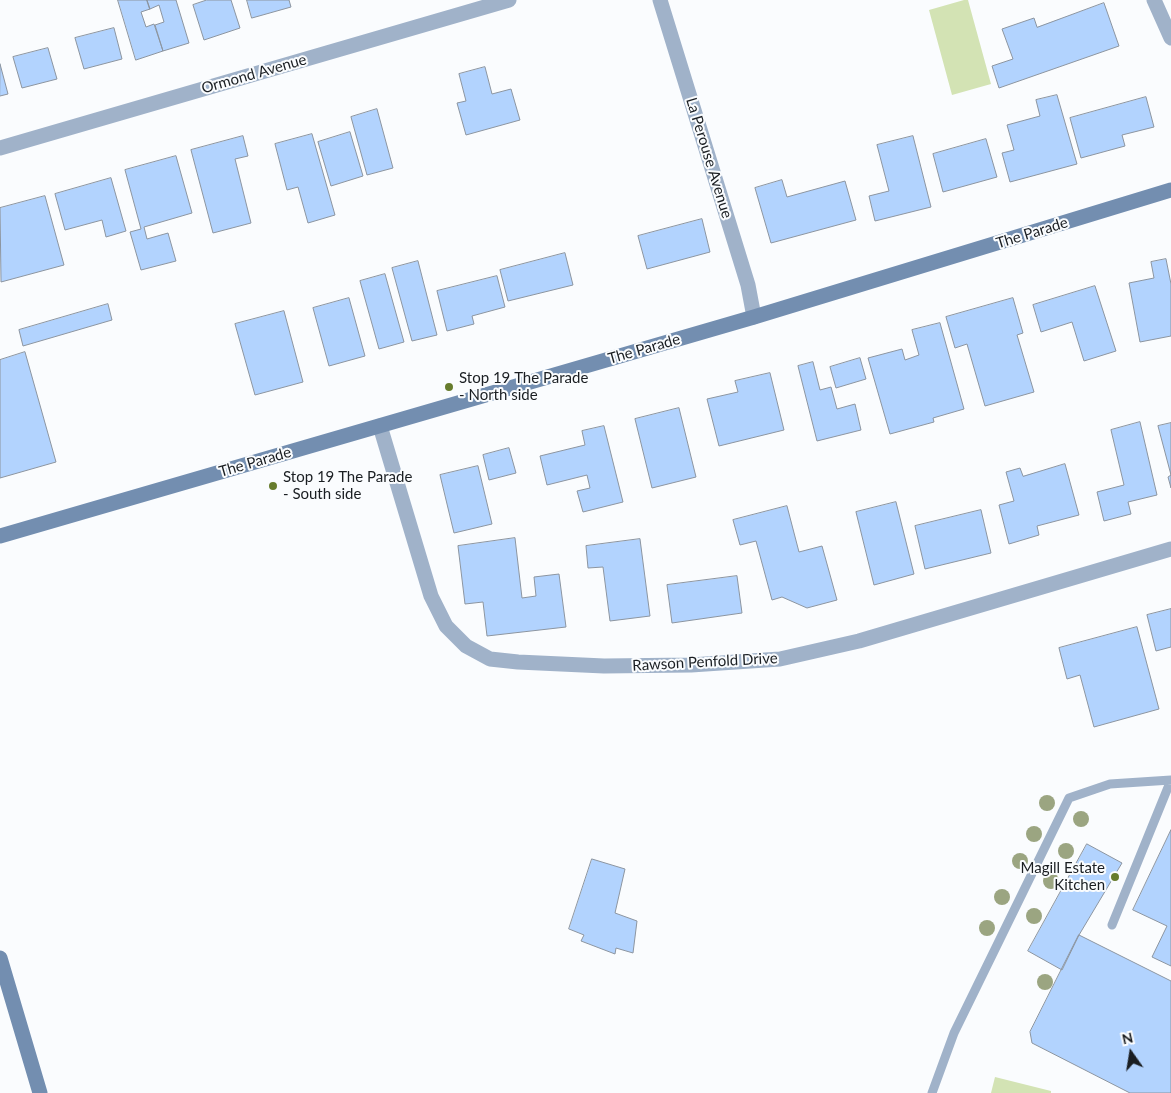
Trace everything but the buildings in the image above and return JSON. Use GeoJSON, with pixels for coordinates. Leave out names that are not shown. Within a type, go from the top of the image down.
{"type":"FeatureCollection","features":[{"type":"Feature","properties":{"kind":"main road","name":"The Parade"},"geometry":{"type":"LineString","coordinates":[[0,536],[754,317],[1171,190]]}},
{"type":"Feature","properties":{"kind":"main road"},"geometry":{"type":"LineString","coordinates":[[0,958],[40,1093]]}},
{"type":"Feature","properties":{"kind":"street","name":"Ormond Avenue"},"geometry":{"type":"LineString","coordinates":[[0,148],[509,0]]}},
{"type":"Feature","properties":{"kind":"street","name":"La Perouse Avenue"},"geometry":{"type":"LineString","coordinates":[[660,0],[748,285],[754,317]]}},
{"type":"Feature","properties":{"kind":"street"},"geometry":{"type":"LineString","coordinates":[[1154,0],[1171,38]]}},
{"type":"Feature","properties":{"kind":"street","name":"Rawson Penfold Drive"},"geometry":{"type":"LineString","coordinates":[[380,426],[431,596],[446,626],[466,646],[490,658],[518,662],[604,666],[691,666],[780,659],[860,641],[1171,549]]}},
{"type":"Feature","properties":{"kind":"lane"},"geometry":{"type":"LineString","coordinates":[[932,1093],[954,1033],[1069,798],[1110,784],[1171,780],[1112,925]]}},
{"type":"Feature","properties":{"kind":"green space"},"geometry":{"type":"Polygon","coordinates":[[[968,0],[991,84],[952,95],[929,10],[968,0]]]}},
{"type":"Feature","properties":{"kind":"green space"},"geometry":{"type":"Polygon","coordinates":[[[995,1077],[1051,1091],[1051,1093],[991,1093],[995,1077]]]}},
{"type":"Feature","properties":{"kind":"place","name":"Stop 19 The Parade - North side"},"geometry":{"type":"Point","coordinates":[449,387]}},
{"type":"Feature","properties":{"kind":"place","name":"Stop 19 The Parade - South side"},"geometry":{"type":"Point","coordinates":[273,486]}},
{"type":"Feature","properties":{"kind":"place","name":"Magill Estate Kitchen"},"geometry":{"type":"Point","coordinates":[1115,877]}}]}
